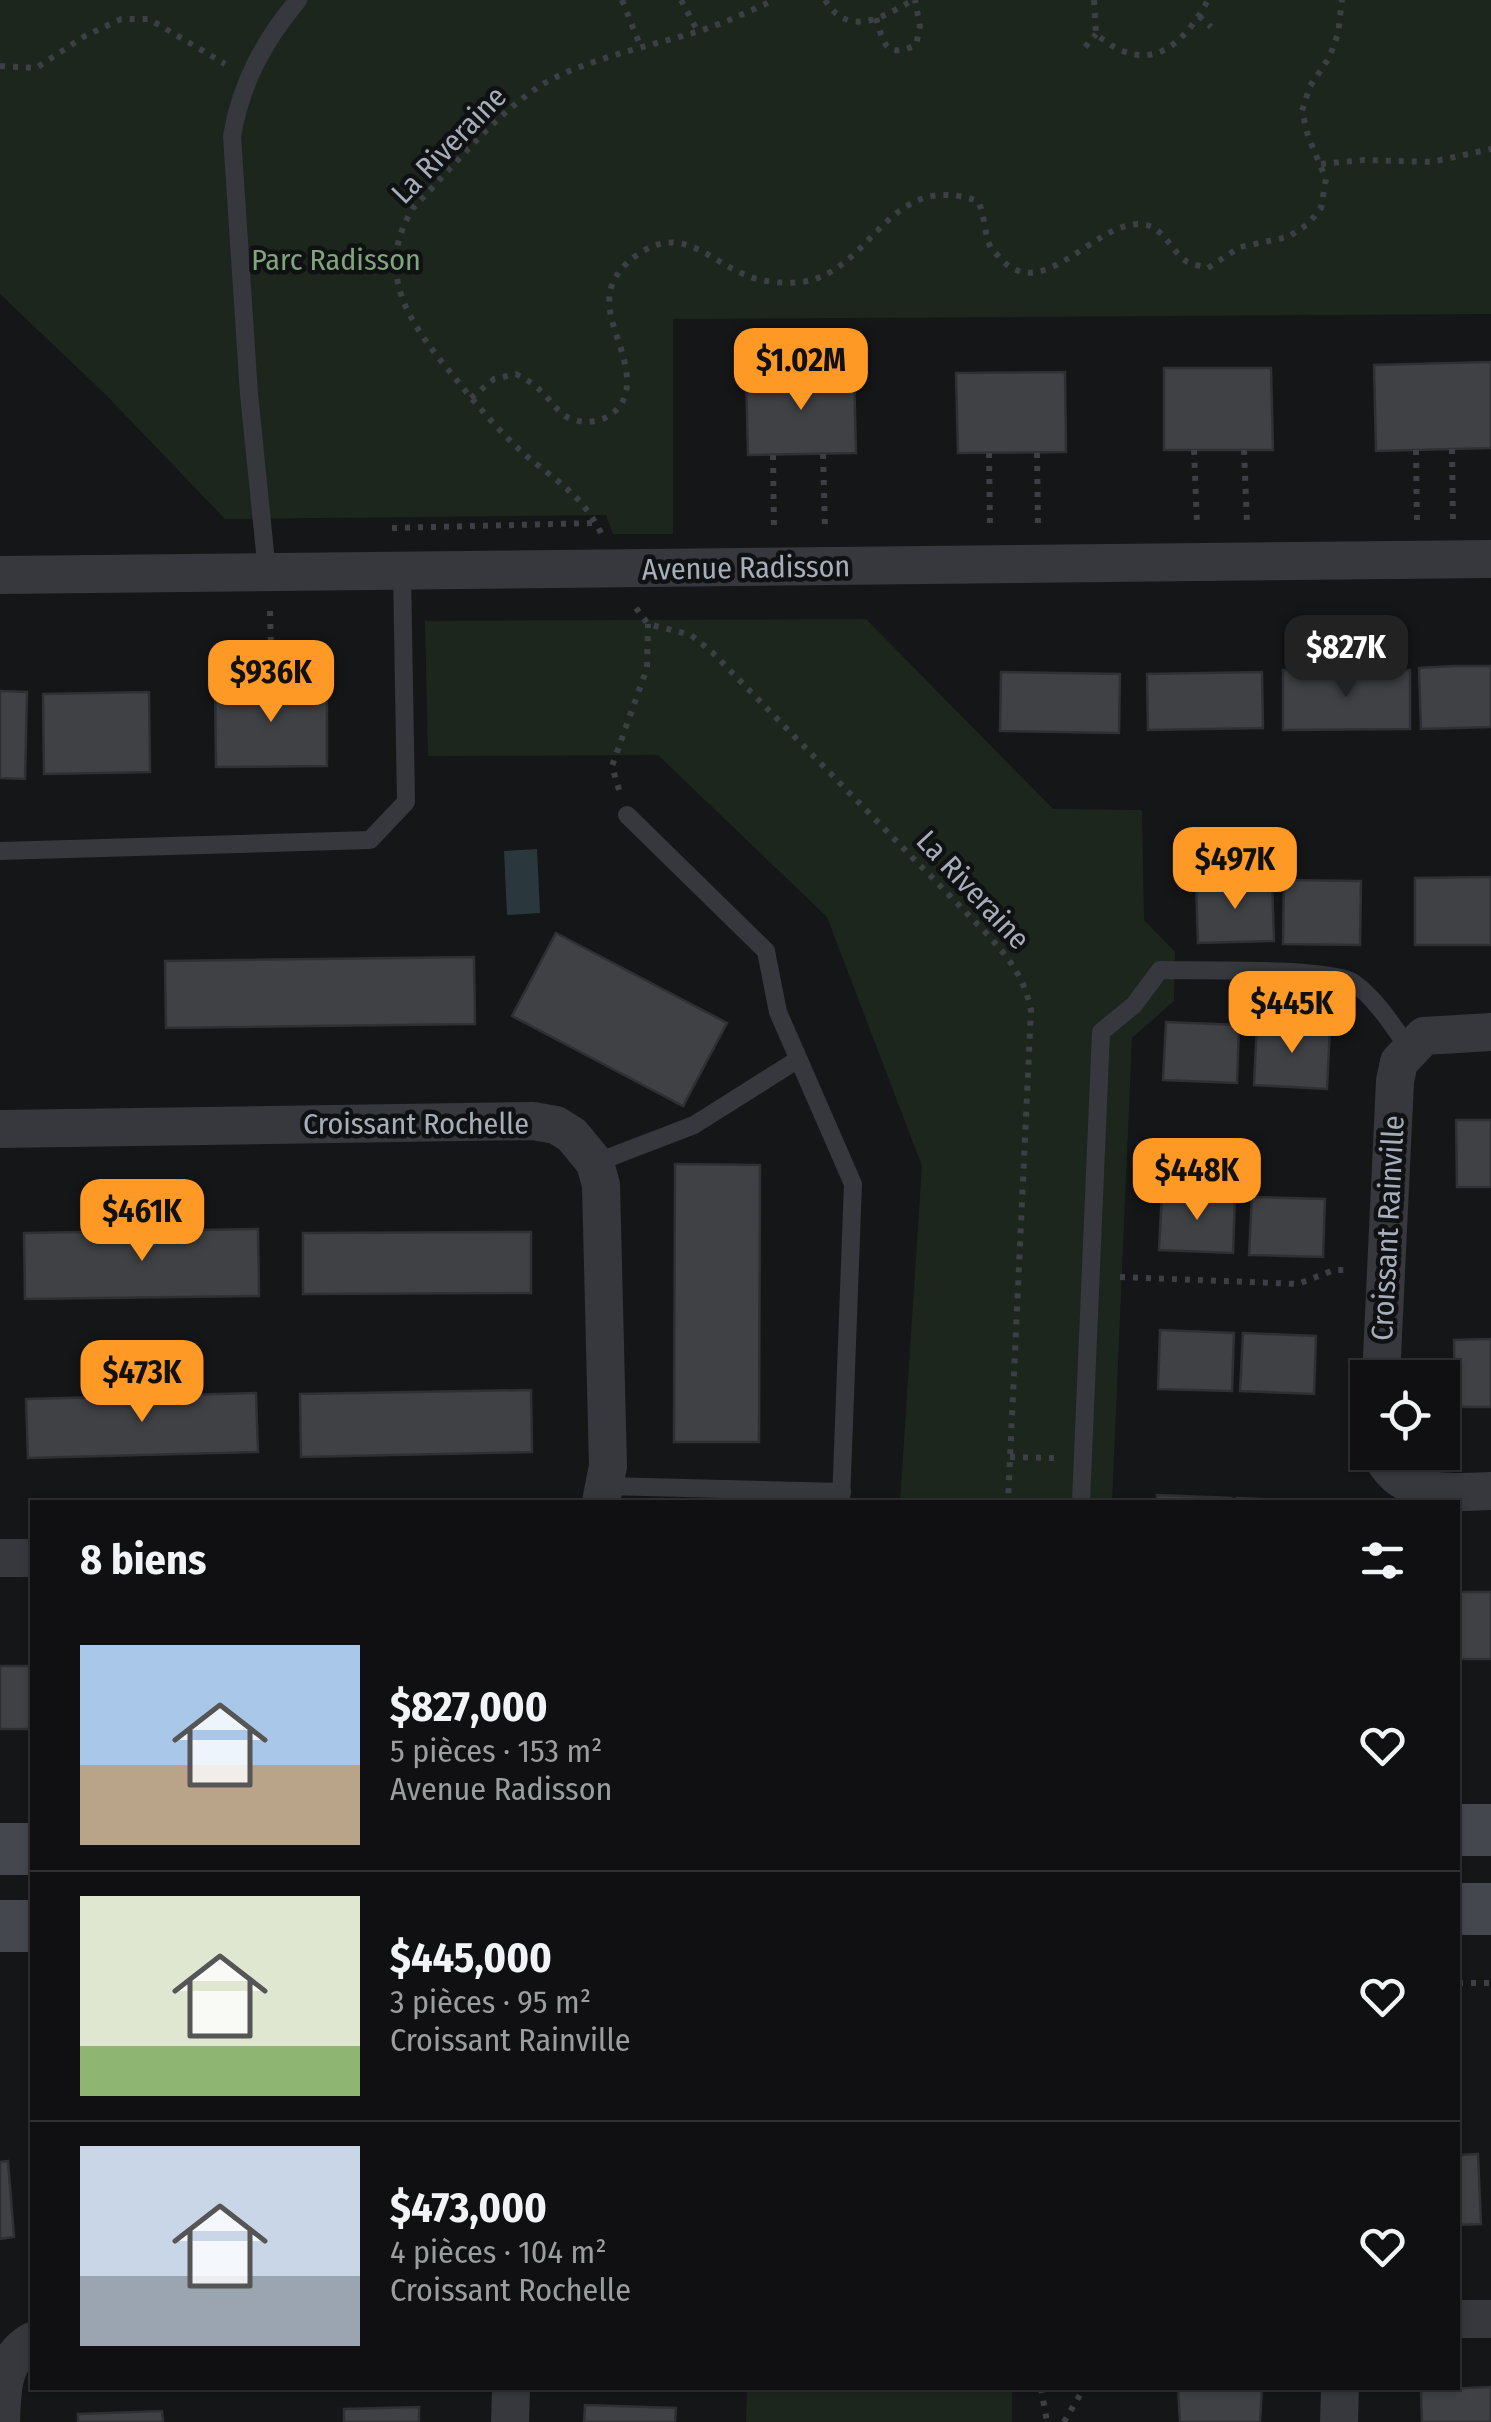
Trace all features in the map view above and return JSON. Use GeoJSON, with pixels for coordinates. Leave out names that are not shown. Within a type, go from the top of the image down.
{"type":"FeatureCollection","features":[{"type":"Feature","properties":{"kind":"main road"},"geometry":{"type":"LineString","coordinates":[[1460,1830],[1491,1830]]}},
{"type":"Feature","properties":{"kind":"main road"},"geometry":{"type":"LineString","coordinates":[[0,1849],[30,1848]]}},
{"type":"Feature","properties":{"kind":"main road"},"geometry":{"type":"LineString","coordinates":[[1460,1909],[1491,1909]]}},
{"type":"Feature","properties":{"kind":"main road"},"geometry":{"type":"LineString","coordinates":[[0,1926],[30,1926]]}},
{"type":"Feature","properties":{"kind":"street","name":"Avenue Radisson"},"geometry":{"type":"LineString","coordinates":[[0,575],[1491,559]]}},
{"type":"Feature","properties":{"kind":"street"},"geometry":{"type":"LineString","coordinates":[[1409,1048],[1424,1036],[1491,1032]]}},
{"type":"Feature","properties":{"kind":"street","name":"Croissant Rainville"},"geometry":{"type":"LineString","coordinates":[[1382,1360],[1395,1081],[1399,1062],[1409,1048]]}},
{"type":"Feature","properties":{"kind":"street","name":"Croissant Rochelle"},"geometry":{"type":"LineString","coordinates":[[0,1129],[533,1121],[556,1125],[572,1135],[595,1163]]}},
{"type":"Feature","properties":{"kind":"street"},"geometry":{"type":"LineString","coordinates":[[595,1163],[603,1210],[604,1494]]}},
{"type":"Feature","properties":{"kind":"street"},"geometry":{"type":"LineString","coordinates":[[1392,1475],[1419,1488],[1440,1492],[1491,1491]]}},
{"type":"Feature","properties":{"kind":"street"},"geometry":{"type":"LineString","coordinates":[[0,1558],[30,1558]]}},
{"type":"Feature","properties":{"kind":"street"},"geometry":{"type":"LineString","coordinates":[[1460,2319],[1491,2319]]}},
{"type":"Feature","properties":{"kind":"street"},"geometry":{"type":"LineString","coordinates":[[2,2422],[2,2390],[10,2363],[17,2350],[30,2342]]}},
{"type":"Feature","properties":{"kind":"street"},"geometry":{"type":"LineString","coordinates":[[510,2422],[512,2390]]}},
{"type":"Feature","properties":{"kind":"street"},"geometry":{"type":"LineString","coordinates":[[1339,2422],[1340,2390]]}},
{"type":"Feature","properties":{"kind":"lane"},"geometry":{"type":"LineString","coordinates":[[267,572],[249,394],[232,136],[249,74],[279,23],[298,0]]}},
{"type":"Feature","properties":{"kind":"lane"},"geometry":{"type":"LineString","coordinates":[[0,851],[370,840],[406,802],[402,571]]}},
{"type":"Feature","properties":{"kind":"lane"},"geometry":{"type":"LineString","coordinates":[[604,1494],[842,1497],[853,1184],[778,1012],[766,951],[627,815]]}},
{"type":"Feature","properties":{"kind":"lane"},"geometry":{"type":"LineString","coordinates":[[1082,1500],[1101,1032],[1134,1005],[1160,970],[1299,972],[1352,981],[1387,1017],[1409,1048]]}},
{"type":"Feature","properties":{"kind":"lane"},"geometry":{"type":"LineString","coordinates":[[595,1163],[694,1125],[797,1060]]}},
{"type":"Feature","properties":{"kind":"path"},"geometry":{"type":"LineString","coordinates":[[622,0],[640,46]]}},
{"type":"Feature","properties":{"kind":"path"},"geometry":{"type":"LineString","coordinates":[[681,0],[698,32]]}},
{"type":"Feature","properties":{"kind":"path","name":"La Riveraine"},"geometry":{"type":"LineString","coordinates":[[601,534],[581,500],[520,450],[420,336],[399,293],[394,262],[404,223],[413,208],[496,123],[537,88],[556,77],[640,46],[698,32],[775,0]]}},
{"type":"Feature","properties":{"kind":"path"},"geometry":{"type":"LineString","coordinates":[[825,0],[834,16],[853,23],[876,18],[886,16],[914,0],[920,26],[916,46],[902,52],[891,50],[884,43],[876,18]]}},
{"type":"Feature","properties":{"kind":"path"},"geometry":{"type":"LineString","coordinates":[[1084,48],[1096,34],[1094,0]]}},
{"type":"Feature","properties":{"kind":"path"},"geometry":{"type":"LineString","coordinates":[[1096,34],[1112,48],[1140,56],[1170,50],[1191,31],[1208,0]]}},
{"type":"Feature","properties":{"kind":"path"},"geometry":{"type":"LineString","coordinates":[[471,398],[494,378],[518,371],[566,417],[588,423],[614,415],[626,398],[628,378],[607,313],[619,273],[641,252],[677,242],[705,246],[750,277],[782,283],[804,282],[822,276],[860,250],[889,217],[927,197],[959,194],[978,201],[986,243],[1008,266],[1030,274],[1054,267],[1141,220],[1161,232],[1187,262],[1208,268],[1240,247],[1288,237],[1308,224],[1321,208],[1326,179],[1302,111],[1310,86],[1329,58],[1338,34],[1342,0]]}},
{"type":"Feature","properties":{"kind":"path"},"geometry":{"type":"LineString","coordinates":[[1199,16],[1210,27]]}},
{"type":"Feature","properties":{"kind":"path"},"geometry":{"type":"LineString","coordinates":[[0,66],[36,68],[85,36],[121,19],[148,19],[249,74]]}},
{"type":"Feature","properties":{"kind":"path"},"geometry":{"type":"LineString","coordinates":[[1321,164],[1364,160],[1431,162],[1491,149]]}},
{"type":"Feature","properties":{"kind":"path"},"geometry":{"type":"LineString","coordinates":[[980,206],[988,200]]}},
{"type":"Feature","properties":{"kind":"path"},"geometry":{"type":"LineString","coordinates":[[801,271],[804,282]]}},
{"type":"Feature","properties":{"kind":"path"},"geometry":{"type":"LineString","coordinates":[[600,409],[607,417]]}},
{"type":"Feature","properties":{"kind":"path"},"geometry":{"type":"LineString","coordinates":[[390,528],[596,524]]}},
{"type":"Feature","properties":{"kind":"path"},"geometry":{"type":"LineString","coordinates":[[627,815],[612,766],[648,668],[648,624],[636,608]]}},
{"type":"Feature","properties":{"kind":"path"},"geometry":{"type":"LineString","coordinates":[[270,610],[272,683]]}},
{"type":"Feature","properties":{"kind":"path","name":"La Riveraine"},"geometry":{"type":"LineString","coordinates":[[648,624],[690,635],[712,653],[986,933],[1016,966],[1023,980],[1032,1010],[1008,1500]]}},
{"type":"Feature","properties":{"kind":"path"},"geometry":{"type":"LineString","coordinates":[[1114,1276],[1298,1284],[1334,1270],[1356,1270]]}},
{"type":"Feature","properties":{"kind":"path"},"geometry":{"type":"LineString","coordinates":[[1010,1456],[1083,1458]]}},
{"type":"Feature","properties":{"kind":"path"},"geometry":{"type":"LineString","coordinates":[[1460,1983],[1491,1982]]}},
{"type":"Feature","properties":{"kind":"path"},"geometry":{"type":"LineString","coordinates":[[1041,2390],[1047,2422]]}},
{"type":"Feature","properties":{"kind":"path"},"geometry":{"type":"LineString","coordinates":[[1064,2422],[1083,2390]]}},
{"type":"Feature","properties":{"kind":"green space","name":"Parc Radisson"},"geometry":{"type":"Polygon","coordinates":[[[0,0],[1491,0],[1491,314],[673,319],[673,534],[613,534],[606,515],[225,519],[106,395],[0,294],[0,0]]]}},
{"type":"Feature","properties":{"kind":"green space"},"geometry":{"type":"Polygon","coordinates":[[[866,619],[1053,809],[1142,810],[1144,920],[1175,952],[1174,1001],[1132,1038],[1112,1500],[900,1500],[922,1166],[827,917],[658,755],[428,756],[425,621],[866,619]]]}},
{"type":"Feature","properties":{"kind":"green space"},"geometry":{"type":"Polygon","coordinates":[[[747,2390],[1012,2390],[1012,2422],[746,2422],[747,2390]]]}},
{"type":"Feature","properties":{"kind":"shaded area"},"geometry":{"type":"Polygon","coordinates":[[[537,849],[540,913],[507,915],[504,851],[537,849]]]}},
{"type":"Feature","properties":{"kind":"building"},"geometry":{"type":"Polygon","coordinates":[[[1491,362],[1491,448],[1376,451],[1374,365],[1491,362]]]}},
{"type":"Feature","properties":{"kind":"building"},"geometry":{"type":"Polygon","coordinates":[[[1164,368],[1271,368],[1273,450],[1164,450],[1164,368]]]}},
{"type":"Feature","properties":{"kind":"building"},"geometry":{"type":"Polygon","coordinates":[[[854,371],[856,453],[748,455],[746,375],[854,371]]]}},
{"type":"Feature","properties":{"kind":"building"},"geometry":{"type":"Polygon","coordinates":[[[1065,372],[1066,452],[958,453],[956,373],[1065,372]]]}},
{"type":"Feature","properties":{"kind":"building"},"geometry":{"type":"Polygon","coordinates":[[[1491,666],[1491,727],[1421,729],[1419,668],[1491,666]]]}},
{"type":"Feature","properties":{"kind":"building"},"geometry":{"type":"Polygon","coordinates":[[[1283,670],[1410,670],[1410,729],[1283,730],[1283,670]]]}},
{"type":"Feature","properties":{"kind":"building"},"geometry":{"type":"Polygon","coordinates":[[[1001,672],[1120,674],[1119,733],[1000,731],[1001,672]]]}},
{"type":"Feature","properties":{"kind":"building"},"geometry":{"type":"Polygon","coordinates":[[[1262,672],[1263,728],[1148,730],[1147,674],[1262,672]]]}},
{"type":"Feature","properties":{"kind":"building"},"geometry":{"type":"Polygon","coordinates":[[[327,683],[327,766],[216,767],[215,684],[327,683]]]}},
{"type":"Feature","properties":{"kind":"building"},"geometry":{"type":"Polygon","coordinates":[[[0,691],[27,692],[25,779],[0,778],[0,691]]]}},
{"type":"Feature","properties":{"kind":"building"},"geometry":{"type":"Polygon","coordinates":[[[149,692],[150,772],[44,774],[43,694],[149,692]]]}},
{"type":"Feature","properties":{"kind":"building"},"geometry":{"type":"Polygon","coordinates":[[[1491,877],[1491,945],[1415,945],[1415,878],[1491,877]]]}},
{"type":"Feature","properties":{"kind":"building"},"geometry":{"type":"Polygon","coordinates":[[[1272,880],[1274,941],[1198,943],[1196,882],[1272,880]]]}},
{"type":"Feature","properties":{"kind":"building"},"geometry":{"type":"Polygon","coordinates":[[[1284,880],[1361,881],[1360,945],[1283,944],[1284,880]]]}},
{"type":"Feature","properties":{"kind":"building"},"geometry":{"type":"Polygon","coordinates":[[[556,933],[727,1023],[683,1106],[512,1016],[556,933]]]}},
{"type":"Feature","properties":{"kind":"building"},"geometry":{"type":"Polygon","coordinates":[[[474,957],[475,1024],[166,1028],[165,961],[474,957]]]}},
{"type":"Feature","properties":{"kind":"building"},"geometry":{"type":"Polygon","coordinates":[[[1166,1022],[1239,1025],[1237,1083],[1163,1080],[1166,1022]]]}},
{"type":"Feature","properties":{"kind":"building"},"geometry":{"type":"Polygon","coordinates":[[[1257,1023],[1330,1027],[1327,1089],[1254,1085],[1257,1023]]]}},
{"type":"Feature","properties":{"kind":"building"},"geometry":{"type":"Polygon","coordinates":[[[1456,1120],[1491,1120],[1491,1187],[1457,1187],[1456,1120]]]}},
{"type":"Feature","properties":{"kind":"building"},"geometry":{"type":"Polygon","coordinates":[[[675,1164],[760,1165],[759,1442],[674,1442],[675,1164]]]}},
{"type":"Feature","properties":{"kind":"building"},"geometry":{"type":"Polygon","coordinates":[[[1162,1192],[1235,1195],[1233,1253],[1159,1250],[1162,1192]]]}},
{"type":"Feature","properties":{"kind":"building"},"geometry":{"type":"Polygon","coordinates":[[[1252,1197],[1325,1199],[1323,1257],[1249,1255],[1252,1197]]]}},
{"type":"Feature","properties":{"kind":"building"},"geometry":{"type":"Polygon","coordinates":[[[258,1229],[259,1296],[25,1299],[24,1233],[258,1229]]]}},
{"type":"Feature","properties":{"kind":"building"},"geometry":{"type":"Polygon","coordinates":[[[531,1232],[531,1293],[303,1294],[303,1233],[531,1232]]]}},
{"type":"Feature","properties":{"kind":"building"},"geometry":{"type":"Polygon","coordinates":[[[1160,1330],[1234,1333],[1232,1391],[1158,1389],[1160,1330]]]}},
{"type":"Feature","properties":{"kind":"building"},"geometry":{"type":"Polygon","coordinates":[[[1243,1333],[1316,1336],[1314,1394],[1240,1391],[1243,1333]]]}},
{"type":"Feature","properties":{"kind":"building"},"geometry":{"type":"Polygon","coordinates":[[[1491,1339],[1491,1407],[1460,1407],[1460,1360],[1454,1360],[1454,1340],[1491,1339]]]}},
{"type":"Feature","properties":{"kind":"building"},"geometry":{"type":"Polygon","coordinates":[[[531,1390],[532,1452],[301,1457],[300,1394],[531,1390]]]}},
{"type":"Feature","properties":{"kind":"building"},"geometry":{"type":"Polygon","coordinates":[[[256,1393],[258,1452],[28,1458],[26,1399],[256,1393]]]}},
{"type":"Feature","properties":{"kind":"building"},"geometry":{"type":"Polygon","coordinates":[[[1157,1495],[1231,1498],[1230,1500],[1157,1500],[1157,1495]]]}},
{"type":"Feature","properties":{"kind":"building"},"geometry":{"type":"Polygon","coordinates":[[[1460,1592],[1491,1592],[1491,1659],[1460,1659],[1460,1592]]]}},
{"type":"Feature","properties":{"kind":"building"},"geometry":{"type":"Polygon","coordinates":[[[0,1666],[30,1666],[30,1729],[0,1729],[0,1666]]]}},
{"type":"Feature","properties":{"kind":"building"},"geometry":{"type":"Polygon","coordinates":[[[1478,2154],[1481,2224],[1460,2225],[1460,2155],[1478,2154]]]}},
{"type":"Feature","properties":{"kind":"building"},"geometry":{"type":"Polygon","coordinates":[[[8,2161],[14,2237],[0,2239],[0,2162],[8,2161]]]}},
{"type":"Feature","properties":{"kind":"building"},"geometry":{"type":"Polygon","coordinates":[[[1491,2387],[1491,2422],[1422,2422],[1421,2390],[1491,2387]]]}},
{"type":"Feature","properties":{"kind":"building"},"geometry":{"type":"Polygon","coordinates":[[[1178,2390],[1262,2390],[1260,2422],[1180,2422],[1178,2390]]]}},
{"type":"Feature","properties":{"kind":"building"},"geometry":{"type":"Polygon","coordinates":[[[585,2405],[676,2408],[675,2422],[584,2422],[585,2405]]]}},
{"type":"Feature","properties":{"kind":"building"},"geometry":{"type":"Polygon","coordinates":[[[419,2407],[419,2422],[344,2422],[344,2409],[419,2407]]]}},
{"type":"Feature","properties":{"kind":"building"},"geometry":{"type":"Polygon","coordinates":[[[162,2411],[163,2422],[78,2422],[78,2414],[162,2411]]]}}]}
